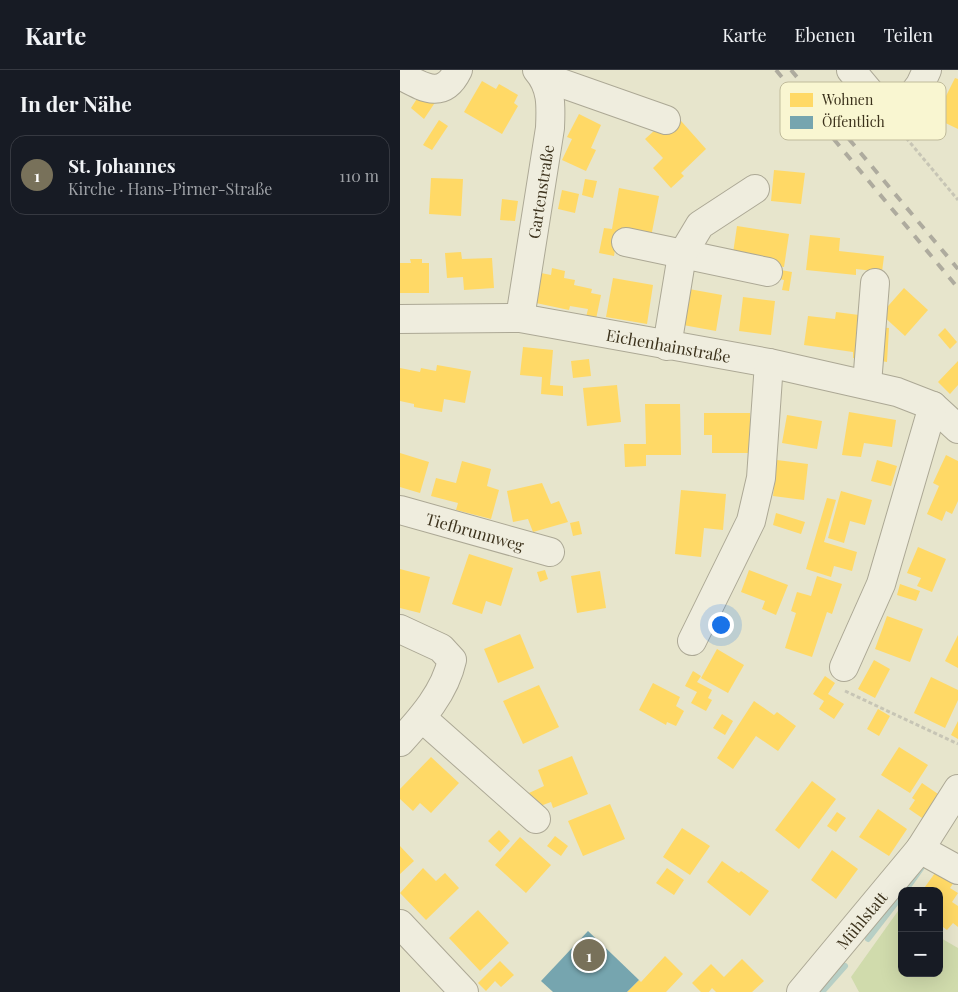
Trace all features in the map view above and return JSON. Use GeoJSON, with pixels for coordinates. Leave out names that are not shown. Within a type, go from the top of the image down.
{"type":"FeatureCollection","features":[{"type":"Feature","properties":{"kind":"street"},"geometry":{"type":"LineString","coordinates":[[400,75],[430,90],[443,88],[455,77],[458,70]]}},
{"type":"Feature","properties":{"kind":"street"},"geometry":{"type":"LineString","coordinates":[[851,70],[861,82]]}},
{"type":"Feature","properties":{"kind":"street"},"geometry":{"type":"LineString","coordinates":[[921,82],[927,70]]}},
{"type":"Feature","properties":{"kind":"street"},"geometry":{"type":"LineString","coordinates":[[540,74],[666,120]]}},
{"type":"Feature","properties":{"kind":"street","name":"Gartenstraße"},"geometry":{"type":"LineString","coordinates":[[520,318],[550,128],[552,100],[540,74]]}},
{"type":"Feature","properties":{"kind":"street"},"geometry":{"type":"LineString","coordinates":[[667,346],[682,255],[700,225],[755,189]]}},
{"type":"Feature","properties":{"kind":"street"},"geometry":{"type":"LineString","coordinates":[[626,242],[768,272]]}},
{"type":"Feature","properties":{"kind":"street"},"geometry":{"type":"LineString","coordinates":[[867,384],[875,283]]}},
{"type":"Feature","properties":{"kind":"street","name":"Eichenhainstraße"},"geometry":{"type":"LineString","coordinates":[[400,319],[520,318],[769,363],[897,392],[933,406],[958,429]]}},
{"type":"Feature","properties":{"kind":"street"},"geometry":{"type":"LineString","coordinates":[[692,642],[751,521],[761,478],[769,363]]}},
{"type":"Feature","properties":{"kind":"street"},"geometry":{"type":"LineString","coordinates":[[844,667],[881,584],[933,406]]}},
{"type":"Feature","properties":{"kind":"street","name":"Tiefbrunnweg"},"geometry":{"type":"LineString","coordinates":[[400,510],[550,552]]}},
{"type":"Feature","properties":{"kind":"street"},"geometry":{"type":"LineString","coordinates":[[400,629],[441,648],[452,660],[448,677],[422,718],[400,742]]}},
{"type":"Feature","properties":{"kind":"street"},"geometry":{"type":"LineString","coordinates":[[422,718],[536,819]]}},
{"type":"Feature","properties":{"kind":"street","name":"Mühlstatt"},"geometry":{"type":"LineString","coordinates":[[801,992],[920,848],[958,789]]}},
{"type":"Feature","properties":{"kind":"street"},"geometry":{"type":"LineString","coordinates":[[920,848],[958,870]]}},
{"type":"Feature","properties":{"kind":"street"},"geometry":{"type":"LineString","coordinates":[[400,924],[464,992]]}},
{"type":"Feature","properties":{"kind":"path"},"geometry":{"type":"LineString","coordinates":[[910,144],[958,200]]}},
{"type":"Feature","properties":{"kind":"path"},"geometry":{"type":"LineString","coordinates":[[844,667],[843,690],[958,744]]}},
{"type":"Feature","properties":{"kind":"green space"},"geometry":{"type":"Polygon","coordinates":[[[898,911],[898,977],[943,977],[943,939],[958,948],[958,992],[859,992],[851,977],[898,911]]]}},
{"type":"Feature","properties":{"kind":"building: Wohnen"},"geometry":{"type":"Polygon","coordinates":[[[955,78],[958,79],[958,129],[946,123],[946,96],[955,78]]]}},
{"type":"Feature","properties":{"kind":"building: Wohnen"},"geometry":{"type":"Polygon","coordinates":[[[482,81],[496,89],[499,84],[518,95],[514,103],[518,106],[502,134],[464,112],[482,81]]]}},
{"type":"Feature","properties":{"kind":"building: Wohnen"},"geometry":{"type":"Polygon","coordinates":[[[422,91],[436,101],[424,119],[411,108],[422,91]]]}},
{"type":"Feature","properties":{"kind":"building: Wohnen"},"geometry":{"type":"Polygon","coordinates":[[[674,113],[706,149],[681,173],[684,176],[671,188],[653,168],[663,158],[645,139],[674,113]]]}},
{"type":"Feature","properties":{"kind":"building: Wohnen"},"geometry":{"type":"Polygon","coordinates":[[[579,114],[601,125],[591,148],[596,150],[586,171],[562,160],[572,139],[567,137],[579,114]]]}},
{"type":"Feature","properties":{"kind":"building: Wohnen"},"geometry":{"type":"Polygon","coordinates":[[[439,120],[448,126],[432,150],[423,145],[439,120]]]}},
{"type":"Feature","properties":{"kind":"building: Wohnen"},"geometry":{"type":"Polygon","coordinates":[[[774,170],[805,173],[801,204],[771,201],[774,170]]]}},
{"type":"Feature","properties":{"kind":"building: Wohnen"},"geometry":{"type":"Polygon","coordinates":[[[431,178],[463,179],[461,216],[429,214],[431,178]]]}},
{"type":"Feature","properties":{"kind":"building: Wohnen"},"geometry":{"type":"Polygon","coordinates":[[[585,179],[597,181],[593,198],[582,195],[585,179]]]}},
{"type":"Feature","properties":{"kind":"building: Wohnen"},"geometry":{"type":"Polygon","coordinates":[[[619,188],[659,196],[651,237],[618,230],[614,256],[599,253],[604,228],[612,229],[619,188]]]}},
{"type":"Feature","properties":{"kind":"building: Wohnen"},"geometry":{"type":"Polygon","coordinates":[[[562,190],[579,194],[575,213],[558,209],[562,190]]]}},
{"type":"Feature","properties":{"kind":"building: Wohnen"},"geometry":{"type":"Polygon","coordinates":[[[502,199],[518,201],[515,221],[500,220],[502,199]]]}},
{"type":"Feature","properties":{"kind":"building: Wohnen"},"geometry":{"type":"Polygon","coordinates":[[[737,226],[789,234],[784,267],[732,260],[737,226]]]}},
{"type":"Feature","properties":{"kind":"building: Wohnen"},"geometry":{"type":"Polygon","coordinates":[[[810,235],[840,238],[839,251],[884,256],[882,272],[856,269],[856,275],[806,270],[810,235]]]}},
{"type":"Feature","properties":{"kind":"building: Wohnen"},"geometry":{"type":"Polygon","coordinates":[[[461,252],[462,259],[492,258],[494,288],[464,290],[463,277],[447,278],[445,253],[461,252]]]}},
{"type":"Feature","properties":{"kind":"building: Wohnen"},"geometry":{"type":"Polygon","coordinates":[[[410,259],[422,259],[422,263],[429,263],[429,293],[400,293],[400,263],[411,263],[410,259]]]}},
{"type":"Feature","properties":{"kind":"building: Wohnen"},"geometry":{"type":"Polygon","coordinates":[[[552,268],[565,271],[564,278],[575,280],[574,285],[592,289],[591,293],[601,295],[596,319],[586,317],[588,309],[570,306],[569,310],[536,303],[541,273],[551,275],[552,268]]]}},
{"type":"Feature","properties":{"kind":"building: Wohnen"},"geometry":{"type":"Polygon","coordinates":[[[775,269],[792,272],[789,291],[782,290],[784,280],[774,278],[775,269]]]}},
{"type":"Feature","properties":{"kind":"building: Wohnen"},"geometry":{"type":"Polygon","coordinates":[[[613,278],[653,285],[647,324],[606,317],[613,278]]]}},
{"type":"Feature","properties":{"kind":"building: Wohnen"},"geometry":{"type":"Polygon","coordinates":[[[904,288],[928,310],[905,336],[881,314],[904,288]]]}},
{"type":"Feature","properties":{"kind":"building: Wohnen"},"geometry":{"type":"Polygon","coordinates":[[[689,289],[722,295],[716,331],[683,325],[689,289]]]}},
{"type":"Feature","properties":{"kind":"building: Wohnen"},"geometry":{"type":"Polygon","coordinates":[[[743,297],[775,301],[771,335],[739,331],[743,297]]]}},
{"type":"Feature","properties":{"kind":"building: Wohnen"},"geometry":{"type":"Polygon","coordinates":[[[836,312],[859,315],[856,334],[866,336],[863,359],[853,358],[853,352],[804,345],[808,316],[835,319],[836,312]]]}},
{"type":"Feature","properties":{"kind":"building: Wohnen"},"geometry":{"type":"Polygon","coordinates":[[[877,327],[889,328],[887,362],[875,360],[877,327]]]}},
{"type":"Feature","properties":{"kind":"building: Wohnen"},"geometry":{"type":"Polygon","coordinates":[[[945,328],[957,342],[950,349],[938,335],[945,328]]]}},
{"type":"Feature","properties":{"kind":"building: Wohnen"},"geometry":{"type":"Polygon","coordinates":[[[523,347],[553,350],[550,385],[563,386],[563,396],[541,394],[542,377],[520,375],[523,347]]]}},
{"type":"Feature","properties":{"kind":"building: Wohnen"},"geometry":{"type":"Polygon","coordinates":[[[589,359],[591,376],[573,378],[571,361],[589,359]]]}},
{"type":"Feature","properties":{"kind":"building: Wohnen"},"geometry":{"type":"Polygon","coordinates":[[[958,361],[958,385],[950,394],[938,382],[958,361]]]}},
{"type":"Feature","properties":{"kind":"building: Wohnen"},"geometry":{"type":"Polygon","coordinates":[[[437,365],[471,371],[465,403],[444,399],[442,412],[414,407],[414,404],[400,401],[400,368],[420,372],[421,368],[436,371],[437,365]]]}},
{"type":"Feature","properties":{"kind":"building: Wohnen"},"geometry":{"type":"Polygon","coordinates":[[[617,385],[621,422],[587,426],[583,388],[617,385]]]}},
{"type":"Feature","properties":{"kind":"building: Wohnen"},"geometry":{"type":"Polygon","coordinates":[[[645,404],[680,404],[681,455],[646,455],[646,466],[625,467],[624,444],[646,444],[645,404]]]}},
{"type":"Feature","properties":{"kind":"building: Wohnen"},"geometry":{"type":"Polygon","coordinates":[[[849,412],[896,420],[892,447],[864,443],[861,457],[842,455],[849,412]]]}},
{"type":"Feature","properties":{"kind":"building: Wohnen"},"geometry":{"type":"Polygon","coordinates":[[[704,413],[750,413],[750,453],[712,453],[712,435],[704,435],[704,413]]]}},
{"type":"Feature","properties":{"kind":"building: Wohnen"},"geometry":{"type":"Polygon","coordinates":[[[787,415],[822,421],[817,449],[782,443],[787,415]]]}},
{"type":"Feature","properties":{"kind":"building: Wohnen"},"geometry":{"type":"Polygon","coordinates":[[[400,453],[429,462],[420,493],[400,487],[400,453]]]}},
{"type":"Feature","properties":{"kind":"building: Wohnen"},"geometry":{"type":"Polygon","coordinates":[[[946,455],[958,461],[958,501],[952,514],[946,511],[942,521],[927,514],[939,486],[933,483],[946,455]]]}},
{"type":"Feature","properties":{"kind":"building: Wohnen"},"geometry":{"type":"Polygon","coordinates":[[[777,460],[808,464],[804,500],[773,496],[777,460]]]}},
{"type":"Feature","properties":{"kind":"building: Wohnen"},"geometry":{"type":"Polygon","coordinates":[[[877,460],[897,466],[891,486],[871,481],[877,460]]]}},
{"type":"Feature","properties":{"kind":"building: Wohnen"},"geometry":{"type":"Polygon","coordinates":[[[462,461],[491,469],[487,486],[499,490],[491,519],[456,510],[458,503],[431,496],[436,478],[456,483],[462,461]]]}},
{"type":"Feature","properties":{"kind":"building: Wohnen"},"geometry":{"type":"Polygon","coordinates":[[[542,483],[551,504],[559,501],[568,522],[533,532],[528,519],[513,522],[507,491],[542,483]]]}},
{"type":"Feature","properties":{"kind":"building: Wohnen"},"geometry":{"type":"Polygon","coordinates":[[[681,490],[726,494],[723,530],[704,528],[701,557],[675,554],[681,490]]]}},
{"type":"Feature","properties":{"kind":"building: Wohnen"},"geometry":{"type":"Polygon","coordinates":[[[841,491],[872,500],[865,525],[850,521],[844,543],[828,538],[841,491]]]}},
{"type":"Feature","properties":{"kind":"building: Wohnen"},"geometry":{"type":"Polygon","coordinates":[[[827,498],[836,500],[824,542],[857,552],[852,571],[834,566],[831,577],[806,569],[827,498]]]}},
{"type":"Feature","properties":{"kind":"building: Wohnen"},"geometry":{"type":"Polygon","coordinates":[[[776,513],[805,522],[801,534],[773,525],[776,513]]]}},
{"type":"Feature","properties":{"kind":"building: Wohnen"},"geometry":{"type":"Polygon","coordinates":[[[579,521],[582,534],[573,536],[570,523],[579,521]]]}},
{"type":"Feature","properties":{"kind":"building: Wohnen"},"geometry":{"type":"Polygon","coordinates":[[[918,547],[946,559],[932,592],[917,586],[921,578],[907,573],[918,547]]]}},
{"type":"Feature","properties":{"kind":"building: Wohnen"},"geometry":{"type":"Polygon","coordinates":[[[469,554],[513,568],[501,606],[486,601],[482,614],[452,604],[469,554]]]}},
{"type":"Feature","properties":{"kind":"building: Wohnen"},"geometry":{"type":"Polygon","coordinates":[[[400,569],[430,577],[420,613],[400,608],[400,569]]]}},
{"type":"Feature","properties":{"kind":"building: Wohnen"},"geometry":{"type":"Polygon","coordinates":[[[545,570],[548,579],[540,582],[537,572],[545,570]]]}},
{"type":"Feature","properties":{"kind":"building: Wohnen"},"geometry":{"type":"Polygon","coordinates":[[[749,570],[788,585],[776,615],[762,609],[765,601],[741,592],[749,570]]]}},
{"type":"Feature","properties":{"kind":"building: Wohnen"},"geometry":{"type":"Polygon","coordinates":[[[600,571],[606,608],[577,613],[571,576],[600,571]]]}},
{"type":"Feature","properties":{"kind":"building: Wohnen"},"geometry":{"type":"Polygon","coordinates":[[[817,576],[842,584],[832,614],[827,612],[812,657],[785,648],[796,613],[791,611],[797,592],[811,596],[817,576]]]}},
{"type":"Feature","properties":{"kind":"building: Wohnen"},"geometry":{"type":"Polygon","coordinates":[[[900,584],[920,591],[916,601],[897,595],[900,584]]]}},
{"type":"Feature","properties":{"kind":"building: Wohnen"},"geometry":{"type":"Polygon","coordinates":[[[887,616],[923,629],[910,662],[875,649],[887,616]]]}},
{"type":"Feature","properties":{"kind":"building: Wohnen"},"geometry":{"type":"Polygon","coordinates":[[[520,634],[534,668],[498,683],[484,649],[520,634]]]}},
{"type":"Feature","properties":{"kind":"building: Wohnen"},"geometry":{"type":"Polygon","coordinates":[[[958,635],[958,668],[945,661],[958,635]]]}},
{"type":"Feature","properties":{"kind":"building: Wohnen"},"geometry":{"type":"Polygon","coordinates":[[[717,649],[744,665],[728,693],[701,678],[717,649]]]}},
{"type":"Feature","properties":{"kind":"building: Wohnen"},"geometry":{"type":"Polygon","coordinates":[[[874,660],[890,669],[875,698],[858,689],[874,660]]]}},
{"type":"Feature","properties":{"kind":"building: Wohnen"},"geometry":{"type":"Polygon","coordinates":[[[693,671],[701,676],[697,682],[712,690],[708,698],[712,700],[706,711],[691,703],[697,692],[685,686],[693,671]]]}},
{"type":"Feature","properties":{"kind":"building: Wohnen"},"geometry":{"type":"Polygon","coordinates":[[[825,676],[835,683],[828,694],[844,704],[834,719],[819,709],[824,701],[813,694],[825,676]]]}},
{"type":"Feature","properties":{"kind":"building: Wohnen"},"geometry":{"type":"Polygon","coordinates":[[[931,677],[958,690],[958,700],[945,728],[914,713],[931,677]]]}},
{"type":"Feature","properties":{"kind":"building: Wohnen"},"geometry":{"type":"Polygon","coordinates":[[[653,683],[680,697],[676,706],[684,711],[676,726],[667,722],[666,725],[639,710],[653,683]]]}},
{"type":"Feature","properties":{"kind":"building: Wohnen"},"geometry":{"type":"Polygon","coordinates":[[[539,685],[559,727],[523,744],[503,701],[539,685]]]}},
{"type":"Feature","properties":{"kind":"building: Wohnen"},"geometry":{"type":"Polygon","coordinates":[[[754,701],[774,715],[777,712],[796,726],[778,751],[756,736],[733,769],[717,758],[754,701]]]}},
{"type":"Feature","properties":{"kind":"building: Wohnen"},"geometry":{"type":"Polygon","coordinates":[[[878,709],[890,716],[879,736],[867,729],[878,709]]]}},
{"type":"Feature","properties":{"kind":"building: Wohnen"},"geometry":{"type":"Polygon","coordinates":[[[722,714],[733,721],[725,735],[713,728],[722,714]]]}},
{"type":"Feature","properties":{"kind":"building: Wohnen"},"geometry":{"type":"Polygon","coordinates":[[[958,721],[958,739],[951,735],[958,721]]]}},
{"type":"Feature","properties":{"kind":"building: Wohnen"},"geometry":{"type":"Polygon","coordinates":[[[899,747],[928,765],[910,793],[881,775],[899,747]]]}},
{"type":"Feature","properties":{"kind":"building: Wohnen"},"geometry":{"type":"Polygon","coordinates":[[[572,756],[588,794],[553,808],[551,802],[535,808],[529,793],[544,786],[538,770],[572,756]]]}},
{"type":"Feature","properties":{"kind":"building: Wohnen"},"geometry":{"type":"Polygon","coordinates":[[[431,757],[459,783],[431,813],[420,803],[413,811],[400,799],[400,789],[431,757]]]}},
{"type":"Feature","properties":{"kind":"building: Wohnen"},"geometry":{"type":"Polygon","coordinates":[[[812,781],[836,799],[799,849],[775,830],[812,781]]]}},
{"type":"Feature","properties":{"kind":"building: Wohnen"},"geometry":{"type":"Polygon","coordinates":[[[922,783],[941,796],[925,820],[909,809],[915,800],[912,798],[922,783]]]}},
{"type":"Feature","properties":{"kind":"building: Wohnen"},"geometry":{"type":"Polygon","coordinates":[[[610,804],[625,839],[583,856],[568,821],[610,804]]]}},
{"type":"Feature","properties":{"kind":"building: Wohnen"},"geometry":{"type":"Polygon","coordinates":[[[878,809],[907,829],[889,856],[859,837],[878,809]]]}},
{"type":"Feature","properties":{"kind":"building: Wohnen"},"geometry":{"type":"Polygon","coordinates":[[[837,812],[846,818],[836,832],[827,826],[837,812]]]}},
{"type":"Feature","properties":{"kind":"building: Wohnen"},"geometry":{"type":"Polygon","coordinates":[[[682,828],[710,846],[690,875],[663,857],[682,828]]]}},
{"type":"Feature","properties":{"kind":"building: Wohnen"},"geometry":{"type":"Polygon","coordinates":[[[499,830],[510,841],[500,852],[488,841],[499,830]]]}},
{"type":"Feature","properties":{"kind":"building: Wohnen"},"geometry":{"type":"Polygon","coordinates":[[[555,836],[568,846],[561,856],[547,846],[555,836]]]}},
{"type":"Feature","properties":{"kind":"building: Wohnen"},"geometry":{"type":"Polygon","coordinates":[[[520,837],[551,865],[526,893],[495,865],[520,837]]]}},
{"type":"Feature","properties":{"kind":"building: Wohnen"},"geometry":{"type":"Polygon","coordinates":[[[400,846],[414,861],[400,874],[400,846]]]}},
{"type":"Feature","properties":{"kind":"building: Wohnen"},"geometry":{"type":"Polygon","coordinates":[[[832,850],[858,869],[836,899],[811,880],[832,850]]]}},
{"type":"Feature","properties":{"kind":"building: Wohnen"},"geometry":{"type":"Polygon","coordinates":[[[722,861],[739,873],[741,871],[769,891],[750,916],[707,882],[722,861]]]}},
{"type":"Feature","properties":{"kind":"building: Wohnen"},"geometry":{"type":"Polygon","coordinates":[[[940,866],[957,878],[950,888],[958,893],[952,902],[958,906],[958,927],[953,923],[947,930],[943,927],[943,887],[925,887],[940,866]]]}},
{"type":"Feature","properties":{"kind":"building: Wohnen"},"geometry":{"type":"Polygon","coordinates":[[[423,868],[436,881],[445,873],[459,888],[426,920],[400,893],[423,868]]]}},
{"type":"Feature","properties":{"kind":"building: Wohnen"},"geometry":{"type":"Polygon","coordinates":[[[667,868],[684,880],[674,895],[656,883],[667,868]]]}},
{"type":"Feature","properties":{"kind":"building: Wohnen"},"geometry":{"type":"Polygon","coordinates":[[[478,910],[509,943],[480,971],[449,938],[478,910]]]}},
{"type":"Feature","properties":{"kind":"building: Wohnen"},"geometry":{"type":"Polygon","coordinates":[[[665,956],[683,974],[666,992],[627,992],[639,980],[641,982],[665,956]]]}},
{"type":"Feature","properties":{"kind":"building: Wohnen"},"geometry":{"type":"Polygon","coordinates":[[[742,959],[764,981],[752,992],[716,992],[712,988],[709,992],[701,992],[692,983],[711,964],[724,977],[742,959]]]}},
{"type":"Feature","properties":{"kind":"building: Wohnen"},"geometry":{"type":"Polygon","coordinates":[[[500,961],[514,975],[501,987],[495,981],[486,991],[478,983],[500,961]]]}},
{"type":"Feature","properties":{"kind":"building: Öffentlich"},"geometry":{"type":"Polygon","coordinates":[[[588,931],[639,980],[627,992],[553,992],[541,981],[588,931]]]}},
{"type":"Feature","properties":{"kind":"waterway"},"geometry":{"type":"LineString","coordinates":[[908,887],[922,867]]}},
{"type":"Feature","properties":{"kind":"waterway"},"geometry":{"type":"LineString","coordinates":[[868,939],[898,900]]}},
{"type":"Feature","properties":{"kind":"waterway"},"geometry":{"type":"LineString","coordinates":[[822,992],[845,966]]}},
{"type":"Feature","properties":{"kind":"railway"},"geometry":{"type":"LineString","coordinates":[[776,70],[786,82]]}},
{"type":"Feature","properties":{"kind":"railway"},"geometry":{"type":"LineString","coordinates":[[791,70],[801,82]]}},
{"type":"Feature","properties":{"kind":"railway"},"geometry":{"type":"LineString","coordinates":[[834,140],[958,288]]}},
{"type":"Feature","properties":{"kind":"railway"},"geometry":{"type":"LineString","coordinates":[[850,140],[958,269]]}},
{"type":"Feature","properties":{"kind":"place","name":"St. Johannes"},"geometry":{"type":"Point","coordinates":[589,955]}}]}
